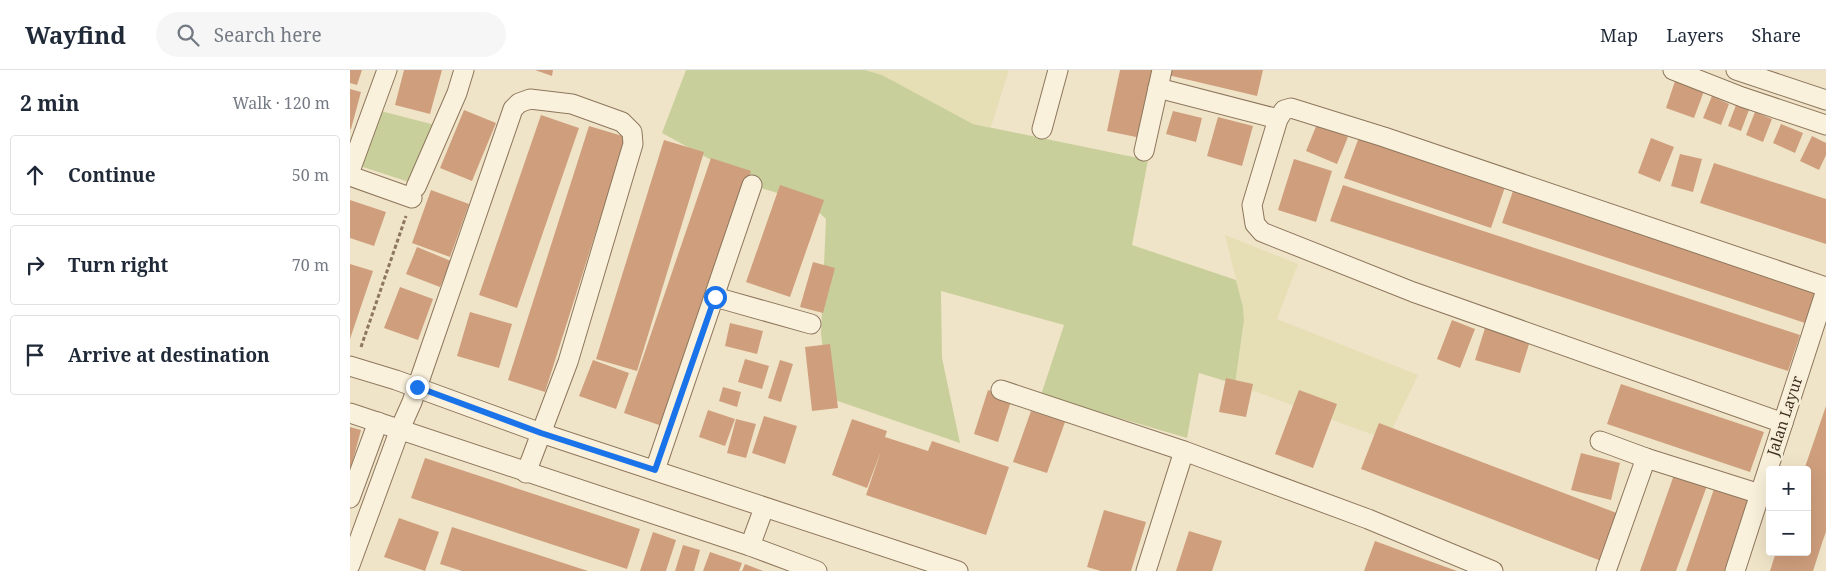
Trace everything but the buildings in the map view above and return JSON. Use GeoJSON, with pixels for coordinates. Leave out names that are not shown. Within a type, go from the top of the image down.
{"type":"FeatureCollection","features":[{"type":"Feature","properties":{"kind":"street"},"geometry":{"type":"LineString","coordinates":[[350,171],[387,70]]}},
{"type":"Feature","properties":{"kind":"street"},"geometry":{"type":"LineString","coordinates":[[350,176],[414,193],[458,93],[464,70]]}},
{"type":"Feature","properties":{"kind":"street"},"geometry":{"type":"LineString","coordinates":[[1042,129],[1058,70]]}},
{"type":"Feature","properties":{"kind":"street"},"geometry":{"type":"LineString","coordinates":[[1673,70],[1742,97],[1826,125]]}},
{"type":"Feature","properties":{"kind":"street"},"geometry":{"type":"LineString","coordinates":[[1742,97],[1744,73],[1826,100]]}},
{"type":"Feature","properties":{"kind":"street"},"geometry":{"type":"LineString","coordinates":[[1144,151],[1160,79],[1278,119]]}},
{"type":"Feature","properties":{"kind":"street"},"geometry":{"type":"LineString","coordinates":[[350,565],[417,387],[514,109],[519,103],[530,99],[572,104],[622,122],[632,132],[633,144],[568,362],[526,473]]}},
{"type":"Feature","properties":{"kind":"street"},"geometry":{"type":"LineString","coordinates":[[1783,422],[1413,292],[1262,232],[1254,224],[1252,205],[1278,119],[1284,110],[1290,108],[1384,137],[1826,288]]}},
{"type":"Feature","properties":{"kind":"street"},"geometry":{"type":"LineString","coordinates":[[655,470],[752,185]]}},
{"type":"Feature","properties":{"kind":"street","name":"Jalan Layur"},"geometry":{"type":"LineString","coordinates":[[1735,571],[1826,288]]}},
{"type":"Feature","properties":{"kind":"street"},"geometry":{"type":"LineString","coordinates":[[715,297],[811,324]]}},
{"type":"Feature","properties":{"kind":"street"},"geometry":{"type":"LineString","coordinates":[[351,370],[417,387],[541,433],[953,570]]}},
{"type":"Feature","properties":{"kind":"street"},"geometry":{"type":"LineString","coordinates":[[1001,390],[1184,451],[1368,520],[1492,571]]}},
{"type":"Feature","properties":{"kind":"street"},"geometry":{"type":"LineString","coordinates":[[350,413],[750,546],[788,566],[817,571]]}},
{"type":"Feature","properties":{"kind":"street"},"geometry":{"type":"LineString","coordinates":[[350,498],[378,422]]}},
{"type":"Feature","properties":{"kind":"street"},"geometry":{"type":"LineString","coordinates":[[1600,441],[1646,458],[1760,494]]}},
{"type":"Feature","properties":{"kind":"street"},"geometry":{"type":"LineString","coordinates":[[1146,571],[1184,451]]}},
{"type":"Feature","properties":{"kind":"street"},"geometry":{"type":"LineString","coordinates":[[1606,571],[1646,458]]}},
{"type":"Feature","properties":{"kind":"street"},"geometry":{"type":"LineString","coordinates":[[750,546],[764,508]]}},
{"type":"Feature","properties":{"kind":"path"},"geometry":{"type":"LineString","coordinates":[[351,370],[414,193]]}},
{"type":"Feature","properties":{"kind":"shaded area"},"geometry":{"type":"Polygon","coordinates":[[[865,70],[1009,70],[991,127],[973,124],[882,75],[865,70]]]}},
{"type":"Feature","properties":{"kind":"shaded area"},"geometry":{"type":"Polygon","coordinates":[[[1225,235],[1298,264],[1277,319],[1418,375],[1387,440],[1235,384],[1244,320],[1243,307],[1225,235]]]}},
{"type":"Feature","properties":{"kind":"green space"},"geometry":{"type":"Polygon","coordinates":[[[686,70],[865,70],[882,75],[973,124],[1148,160],[1132,245],[1236,280],[1243,307],[1244,320],[1235,384],[1199,373],[1187,438],[1041,395],[1064,325],[941,291],[942,358],[960,443],[829,398],[821,334],[826,219],[808,202],[764,189],[662,133],[686,70]]]}},
{"type":"Feature","properties":{"kind":"green space"},"geometry":{"type":"Polygon","coordinates":[[[377,110],[439,126],[415,184],[360,166],[377,110]]]}},
{"type":"Feature","properties":{"kind":"route"},"geometry":{"type":"LineString","coordinates":[[417,387],[541,433],[655,470],[715,297]]}}]}
